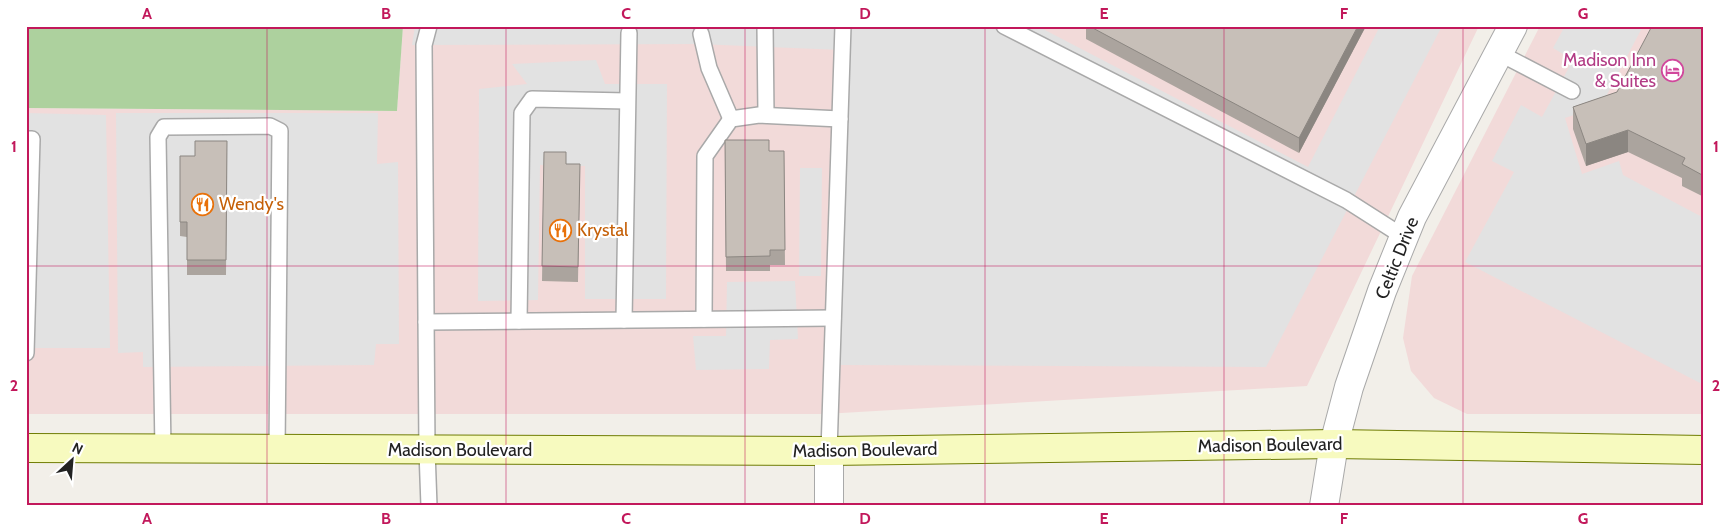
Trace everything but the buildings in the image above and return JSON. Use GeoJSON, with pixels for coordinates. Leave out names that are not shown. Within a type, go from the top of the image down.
{"type":"FeatureCollection","features":[{"type":"Feature","properties":{"kind":"main road","name":"Madison Boulevard"},"geometry":{"type":"LineString","coordinates":[[26,448],[829,451],[1334,444],[1704,450]]}},
{"type":"Feature","properties":{"kind":"street","name":"Celtic Drive"},"geometry":{"type":"LineString","coordinates":[[1324,506],[1334,444],[1349,386],[1382,291],[1412,217],[1513,26]]}},
{"type":"Feature","properties":{"kind":"street"},"geometry":{"type":"LineString","coordinates":[[829,451],[829,506]]}},
{"type":"Feature","properties":{"kind":"lane"},"geometry":{"type":"LineString","coordinates":[[429,26],[424,46],[427,450],[430,506]]}},
{"type":"Feature","properties":{"kind":"lane"},"geometry":{"type":"LineString","coordinates":[[765,26],[766,115]]}},
{"type":"Feature","properties":{"kind":"lane"},"geometry":{"type":"LineString","coordinates":[[829,451],[843,26]]}},
{"type":"Feature","properties":{"kind":"lane"},"geometry":{"type":"LineString","coordinates":[[1004,26],[1346,200],[1404,237]]}},
{"type":"Feature","properties":{"kind":"lane"},"geometry":{"type":"LineString","coordinates":[[624,320],[628,33]]}},
{"type":"Feature","properties":{"kind":"lane"},"geometry":{"type":"LineString","coordinates":[[701,34],[709,68],[730,119]]}},
{"type":"Feature","properties":{"kind":"lane"},"geometry":{"type":"LineString","coordinates":[[1499,53],[1572,91]]}},
{"type":"Feature","properties":{"kind":"lane"},"geometry":{"type":"LineString","coordinates":[[519,321],[522,113],[532,99],[627,101]]}},
{"type":"Feature","properties":{"kind":"lane"},"geometry":{"type":"LineString","coordinates":[[704,319],[705,156],[730,119],[766,115],[840,119]]}},
{"type":"Feature","properties":{"kind":"lane"},"geometry":{"type":"LineString","coordinates":[[163,450],[158,137],[164,127],[270,126],[280,131],[277,450]]}},
{"type":"Feature","properties":{"kind":"lane"},"geometry":{"type":"LineString","coordinates":[[26,139],[32,140],[26,353]]}},
{"type":"Feature","properties":{"kind":"lane"},"geometry":{"type":"LineString","coordinates":[[426,322],[833,318]]}},
{"type":"Feature","properties":{"kind":"shaded area"},"geometry":{"type":"Polygon","coordinates":[[[403,26],[1479,26],[1307,386],[824,414],[26,414],[26,108],[397,111],[403,26]]]}},
{"type":"Feature","properties":{"kind":"shaded area"},"geometry":{"type":"Polygon","coordinates":[[[415,26],[1044,26],[1043,29],[1308,167],[1380,26],[1442,26],[1266,367],[840,365],[842,50],[698,44],[412,45],[415,26]]]}},
{"type":"Feature","properties":{"kind":"shaded area"},"geometry":{"type":"Polygon","coordinates":[[[1540,26],[1704,26],[1704,414],[1467,414],[1434,398],[1411,371],[1403,338],[1412,276],[1540,26]]]}},
{"type":"Feature","properties":{"kind":"shaded area"},"geometry":{"type":"Polygon","coordinates":[[[1565,26],[1643,26],[1601,106],[1565,118],[1582,174],[1619,161],[1623,175],[1704,218],[1704,385],[1465,262],[1514,172],[1492,161],[1521,105],[1542,117],[1573,60],[1553,48],[1565,26]]]}},
{"type":"Feature","properties":{"kind":"shaded area"},"geometry":{"type":"Polygon","coordinates":[[[596,60],[605,84],[667,84],[666,299],[585,299],[585,166],[540,165],[538,300],[478,301],[479,89],[527,84],[512,64],[596,60]]]}},
{"type":"Feature","properties":{"kind":"shaded area"},"geometry":{"type":"Polygon","coordinates":[[[26,113],[106,115],[110,348],[26,348],[26,113]]]}},
{"type":"Feature","properties":{"kind":"shaded area"},"geometry":{"type":"Polygon","coordinates":[[[116,113],[378,113],[377,164],[398,162],[399,344],[376,344],[374,365],[143,367],[143,352],[118,353],[116,113]]]}},
{"type":"Feature","properties":{"kind":"shaded area"},"geometry":{"type":"Polygon","coordinates":[[[800,168],[822,168],[821,276],[799,276],[800,168]]]}},
{"type":"Feature","properties":{"kind":"shaded area"},"geometry":{"type":"Polygon","coordinates":[[[795,281],[798,339],[770,340],[769,369],[696,370],[693,336],[726,336],[727,282],[795,281]]]}},
{"type":"Feature","properties":{"kind":"green space"},"geometry":{"type":"Polygon","coordinates":[[[26,26],[403,26],[397,111],[26,108],[26,26]]]}},
{"type":"Feature","properties":{"kind":"place","name":"Madison Inn & Suites"},"geometry":{"type":"Point","coordinates":[1672,70]}},
{"type":"Feature","properties":{"kind":"place","name":"Wendy's"},"geometry":{"type":"Point","coordinates":[203,204]}},
{"type":"Feature","properties":{"kind":"place","name":"Krystal"},"geometry":{"type":"Point","coordinates":[561,230]}}]}
